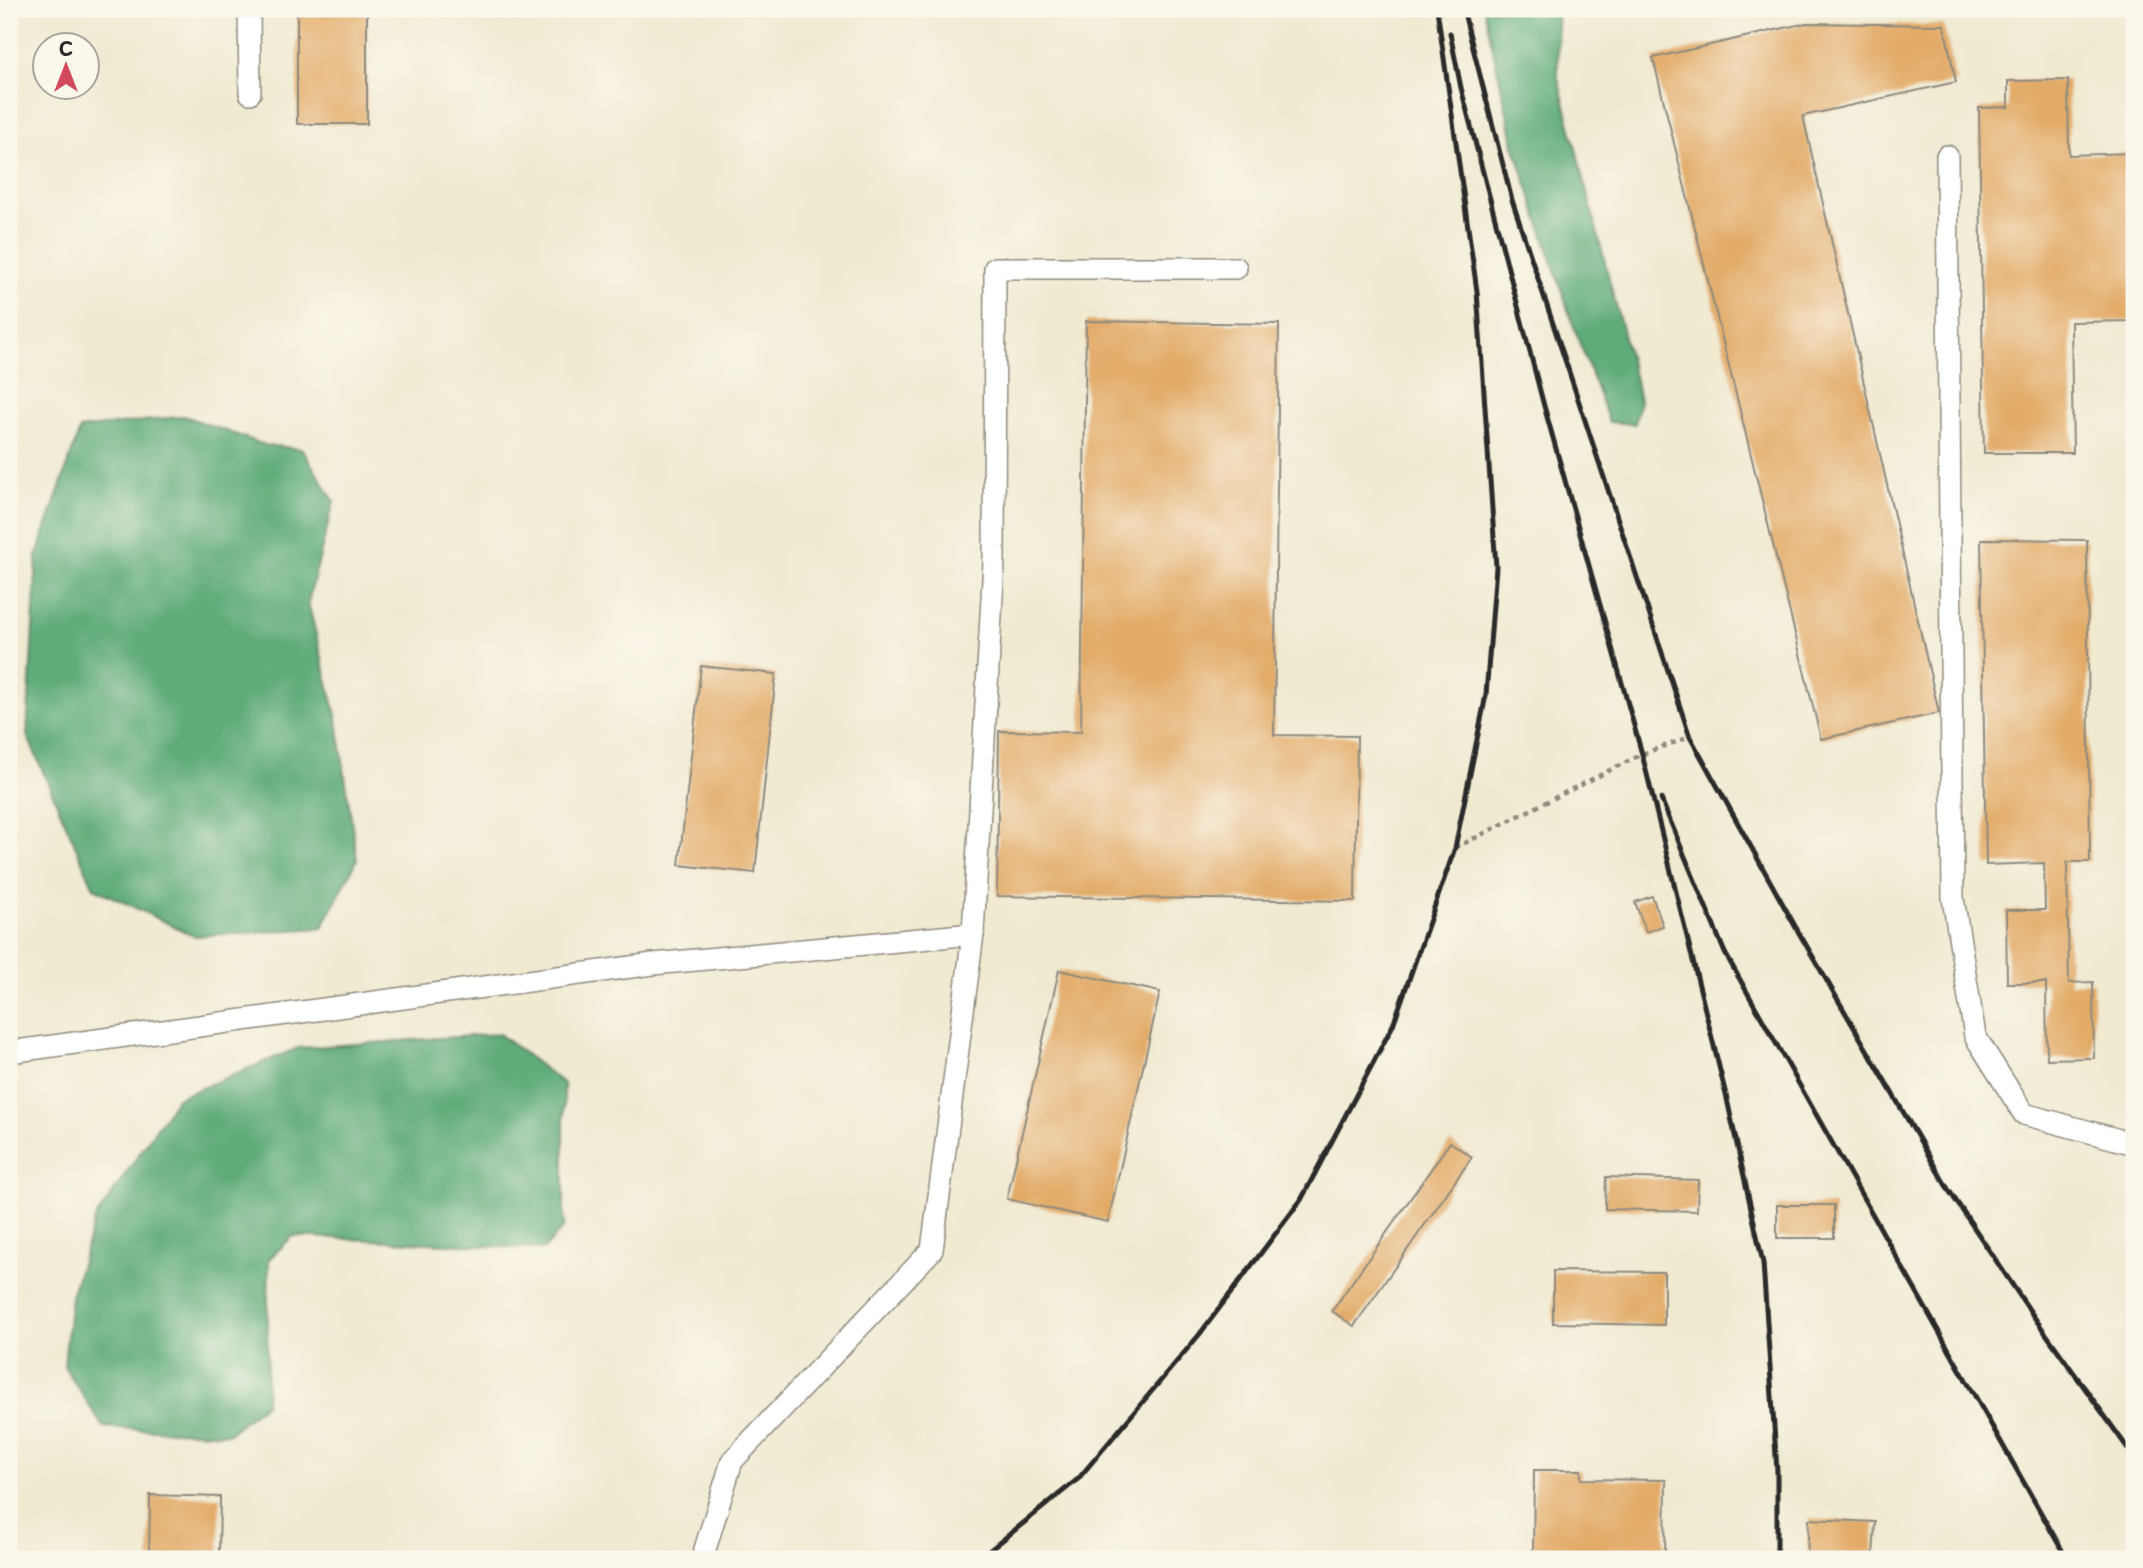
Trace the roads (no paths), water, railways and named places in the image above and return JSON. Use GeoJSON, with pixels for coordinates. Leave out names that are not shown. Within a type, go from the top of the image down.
{"type":"FeatureCollection","features":[{"type":"Feature","properties":{"kind":"lane"},"geometry":{"type":"LineString","coordinates":[[249,9],[250,93]]}},
{"type":"Feature","properties":{"kind":"lane"},"geometry":{"type":"LineString","coordinates":[[1947,156],[1953,898],[1975,1035],[2024,1114],[2134,1144]]}},
{"type":"Feature","properties":{"kind":"lane"},"geometry":{"type":"LineString","coordinates":[[702,1559],[732,1461],[932,1250],[973,934],[994,562],[995,268],[1236,268]]}},
{"type":"Feature","properties":{"kind":"lane"},"geometry":{"type":"LineString","coordinates":[[9,1052],[653,964],[973,934]]}},
{"type":"Feature","properties":{"kind":"railway"},"geometry":{"type":"LineString","coordinates":[[979,1559],[1078,1479],[1199,1335],[1301,1200],[1393,1025],[1455,848],[1486,695],[1496,567],[1477,291],[1437,9]]}},
{"type":"Feature","properties":{"kind":"railway"},"geometry":{"type":"LineString","coordinates":[[1463,9],[1512,200],[1690,737],[1795,926],[1948,1189],[2034,1317],[2134,1457]]}},
{"type":"Feature","properties":{"kind":"railway"},"geometry":{"type":"LineString","coordinates":[[1450,33],[1461,88],[1544,406],[1642,754],[1727,1099],[1763,1263],[1777,1471],[1777,1559]]}},
{"type":"Feature","properties":{"kind":"railway"},"geometry":{"type":"LineString","coordinates":[[1661,799],[1725,953],[2067,1559]]}}]}
